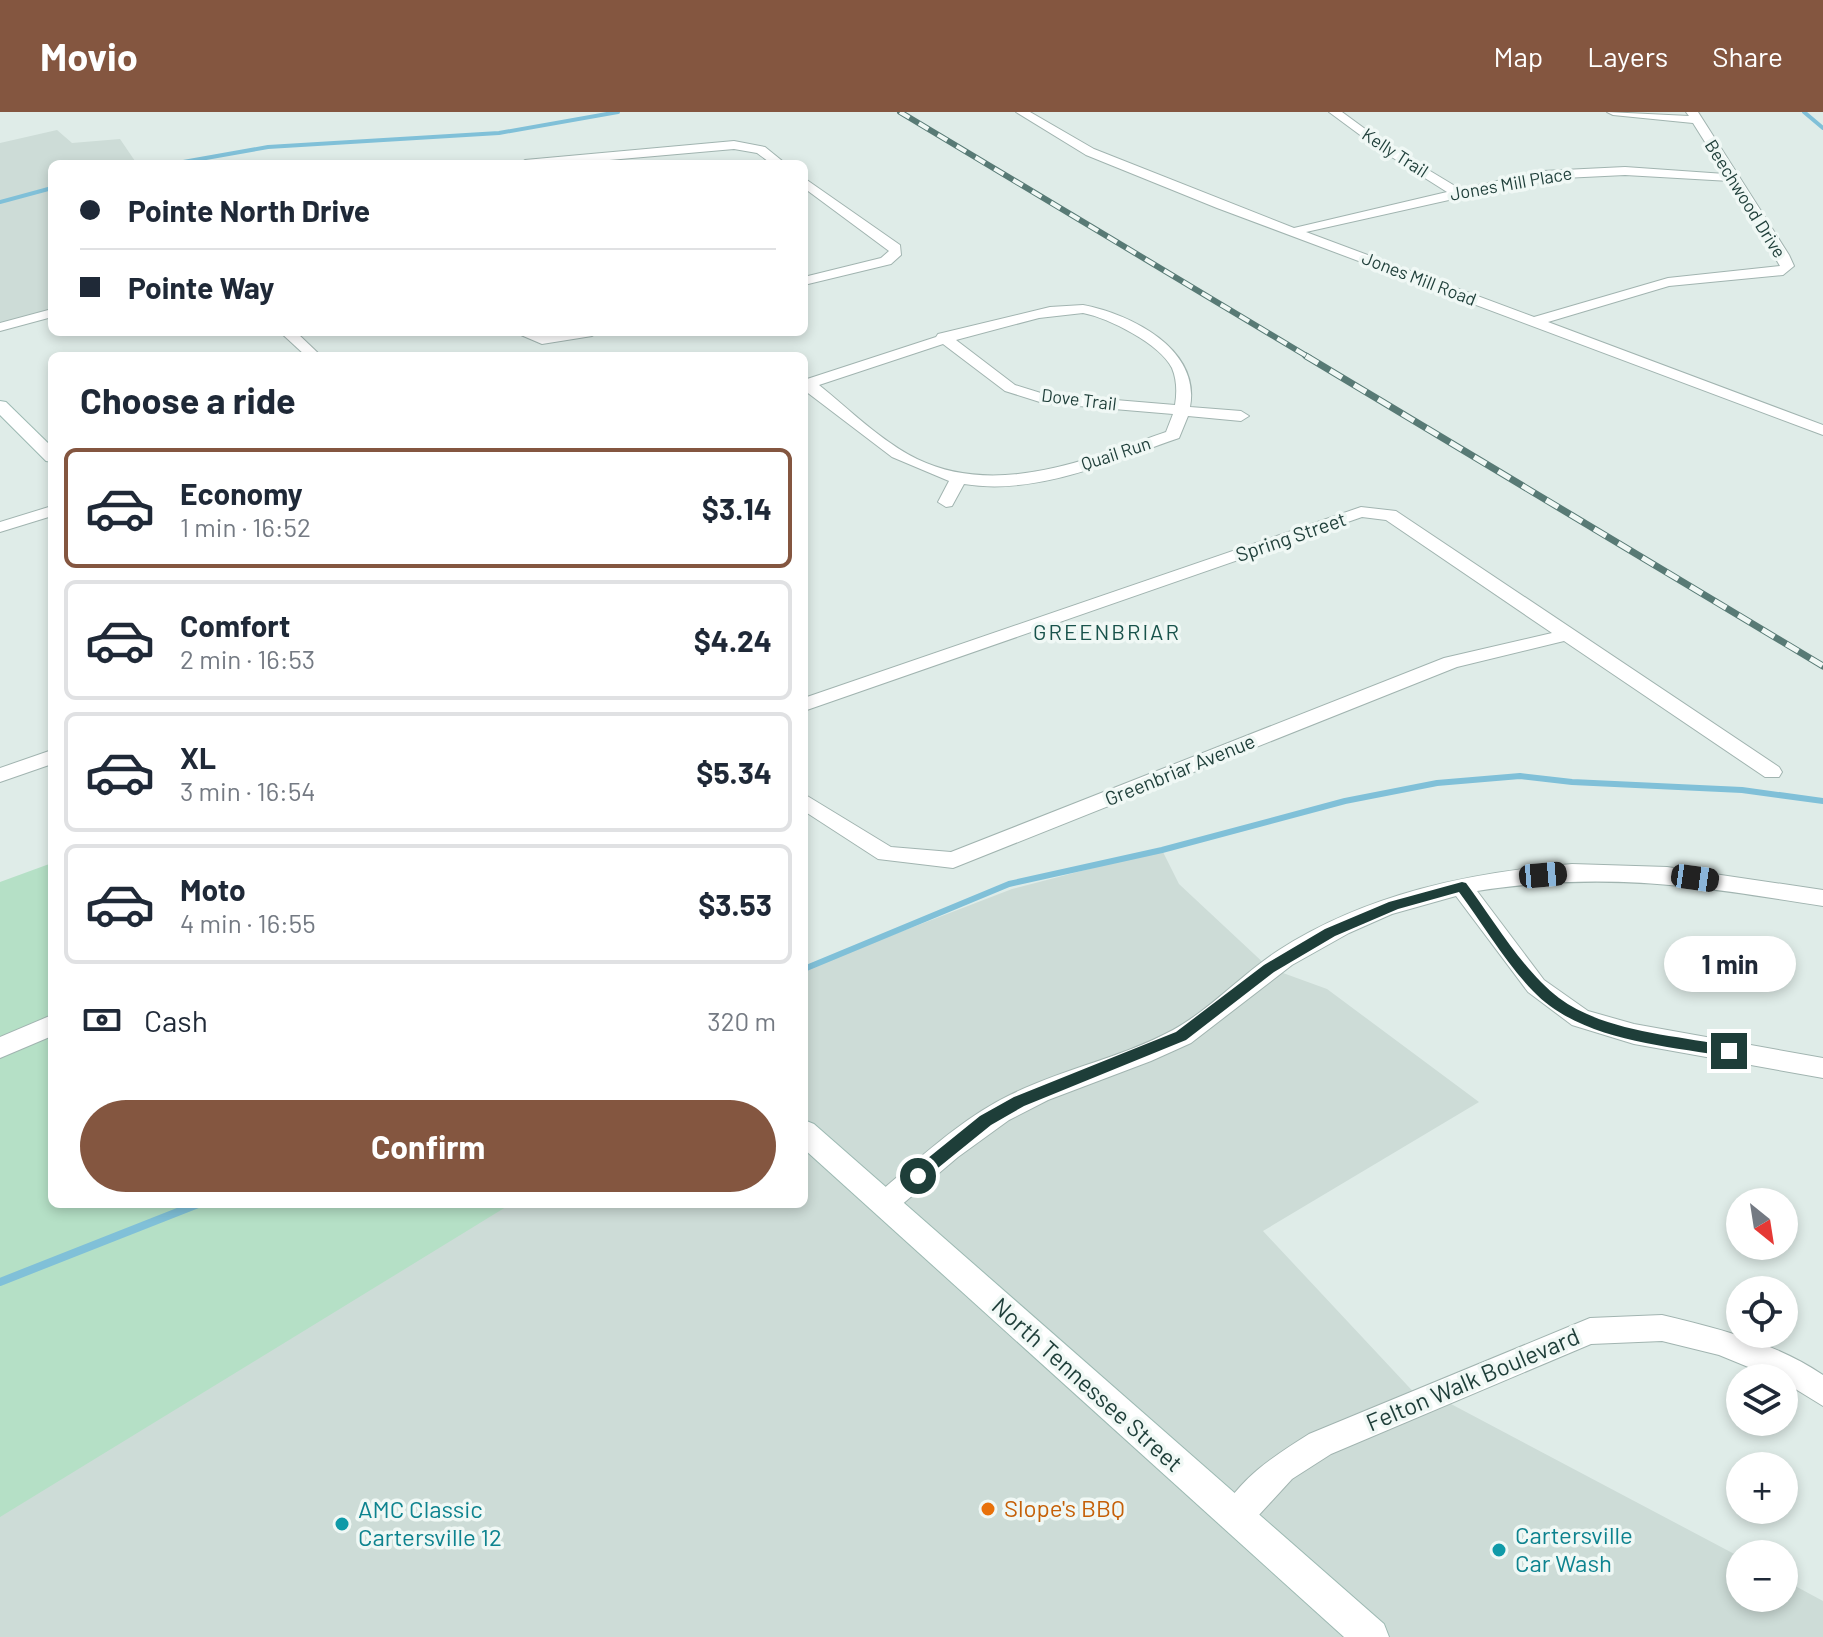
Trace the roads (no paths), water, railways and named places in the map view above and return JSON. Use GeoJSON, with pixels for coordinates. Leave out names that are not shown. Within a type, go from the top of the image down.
{"type":"FeatureCollection","features":[{"type":"Feature","properties":{"kind":"main road"},"geometry":{"type":"LineString","coordinates":[[0,406],[48,453]]}},
{"type":"Feature","properties":{"kind":"main road","name":"North Tennessee Street"},"geometry":{"type":"LineString","coordinates":[[808,1136],[1371,1637]]}},
{"type":"Feature","properties":{"kind":"street","name":"Jones Mill Road"},"geometry":{"type":"LineString","coordinates":[[1022,112],[1090,152],[1292,232],[1823,430]]}},
{"type":"Feature","properties":{"kind":"street","name":"Kelly Trail"},"geometry":{"type":"LineString","coordinates":[[1335,112],[1383,147],[1456,192]]}},
{"type":"Feature","properties":{"kind":"street"},"geometry":{"type":"LineString","coordinates":[[1613,112],[1694,116]]}},
{"type":"Feature","properties":{"kind":"street","name":"Beechwood Drive"},"geometry":{"type":"LineString","coordinates":[[1533,322],[1668,282],[1783,271],[1787,266],[1694,116]]}},
{"type":"Feature","properties":{"kind":"street"},"geometry":{"type":"LineString","coordinates":[[569,160],[734,145],[761,150],[775,160]]}},
{"type":"Feature","properties":{"kind":"street","name":"Jones Mill Place"},"geometry":{"type":"LineString","coordinates":[[1292,232],[1456,192],[1543,175],[1591,171],[1733,178]]}},
{"type":"Feature","properties":{"kind":"street"},"geometry":{"type":"LineString","coordinates":[[808,185],[895,248],[896,252],[886,261],[808,280]]}},
{"type":"Feature","properties":{"kind":"street"},"geometry":{"type":"LineString","coordinates":[[819,206],[835,204]]}},
{"type":"Feature","properties":{"kind":"street","name":"Quail Run"},"geometry":{"type":"LineString","coordinates":[[808,383],[943,337],[1043,312],[1090,310],[1127,323],[1169,353],[1185,379],[1184,412],[1173,435],[1056,474],[1007,481],[959,478],[912,463],[808,385]]}},
{"type":"Feature","properties":{"kind":"street"},"geometry":{"type":"LineString","coordinates":[[0,327],[48,314]]}},
{"type":"Feature","properties":{"kind":"street"},"geometry":{"type":"LineString","coordinates":[[292,336],[310,352]]}},
{"type":"Feature","properties":{"kind":"street"},"geometry":{"type":"LineString","coordinates":[[532,336],[542,340],[567,336]]}},
{"type":"Feature","properties":{"kind":"street","name":"Dove Trail"},"geometry":{"type":"LineString","coordinates":[[943,337],[1010,388],[1043,398],[1241,416]]}},
{"type":"Feature","properties":{"kind":"street"},"geometry":{"type":"LineString","coordinates":[[946,502],[959,478]]}},
{"type":"Feature","properties":{"kind":"street"},"geometry":{"type":"LineString","coordinates":[[0,527],[48,512]]}},
{"type":"Feature","properties":{"kind":"street","name":"Spring Street"},"geometry":{"type":"LineString","coordinates":[[808,704],[1361,512],[1390,515],[1772,772]]}},
{"type":"Feature","properties":{"kind":"street","name":"Greenbriar Avenue"},"geometry":{"type":"LineString","coordinates":[[808,804],[886,854],[953,860],[1451,662],[1566,635]]}},
{"type":"Feature","properties":{"kind":"street"},"geometry":{"type":"LineString","coordinates":[[0,775],[48,758]]}},
{"type":"Feature","properties":{"kind":"street"},"geometry":{"type":"LineString","coordinates":[[884,1204],[956,1143],[1019,1101],[1181,1036],[1269,969],[1330,932],[1394,905],[1462,887],[1520,877],[1608,872],[1695,878],[1823,898]]}},
{"type":"Feature","properties":{"kind":"street"},"geometry":{"type":"LineString","coordinates":[[1462,887],[1536,986],[1580,1018],[1634,1034],[1823,1068]]}},
{"type":"Feature","properties":{"kind":"street"},"geometry":{"type":"LineString","coordinates":[[0,1048],[48,1027]]}},
{"type":"Feature","properties":{"kind":"street","name":"Felton Walk Boulevard"},"geometry":{"type":"LineString","coordinates":[[1236,1517],[1281,1468],[1320,1444],[1590,1331],[1662,1328],[1720,1342],[1794,1372],[1823,1392]]}},
{"type":"Feature","properties":{"kind":"waterway"},"geometry":{"type":"LineString","coordinates":[[195,160],[268,147],[499,133],[618,112]]}},
{"type":"Feature","properties":{"kind":"waterway"},"geometry":{"type":"LineString","coordinates":[[1804,112],[1823,128]]}},
{"type":"Feature","properties":{"kind":"waterway"},"geometry":{"type":"LineString","coordinates":[[0,202],[48,189]]}},
{"type":"Feature","properties":{"kind":"waterway"},"geometry":{"type":"LineString","coordinates":[[808,967],[1009,884],[1162,850],[1345,801],[1437,783],[1520,776],[1572,782],[1742,790],[1823,801]]}},
{"type":"Feature","properties":{"kind":"waterway"},"geometry":{"type":"LineString","coordinates":[[0,1282],[188,1208]]}},
{"type":"Feature","properties":{"kind":"railway"},"geometry":{"type":"LineString","coordinates":[[900,112],[1310,358]]}},
{"type":"Feature","properties":{"kind":"railway"},"geometry":{"type":"LineString","coordinates":[[1306,356],[1823,666]]}},
{"type":"Feature","properties":{"kind":"place","name":"Slope's BBQ"},"geometry":{"type":"Point","coordinates":[988,1509]}},
{"type":"Feature","properties":{"kind":"place","name":"AMC Classic Cartersville 12"},"geometry":{"type":"Point","coordinates":[342,1524]}},
{"type":"Feature","properties":{"kind":"place","name":"Cartersville Car Wash"},"geometry":{"type":"Point","coordinates":[1499,1550]}},
{"type":"Feature","properties":{"kind":"district","name":"GREENBRIAR"},"geometry":{"type":"Point","coordinates":[1107,632]}}]}
